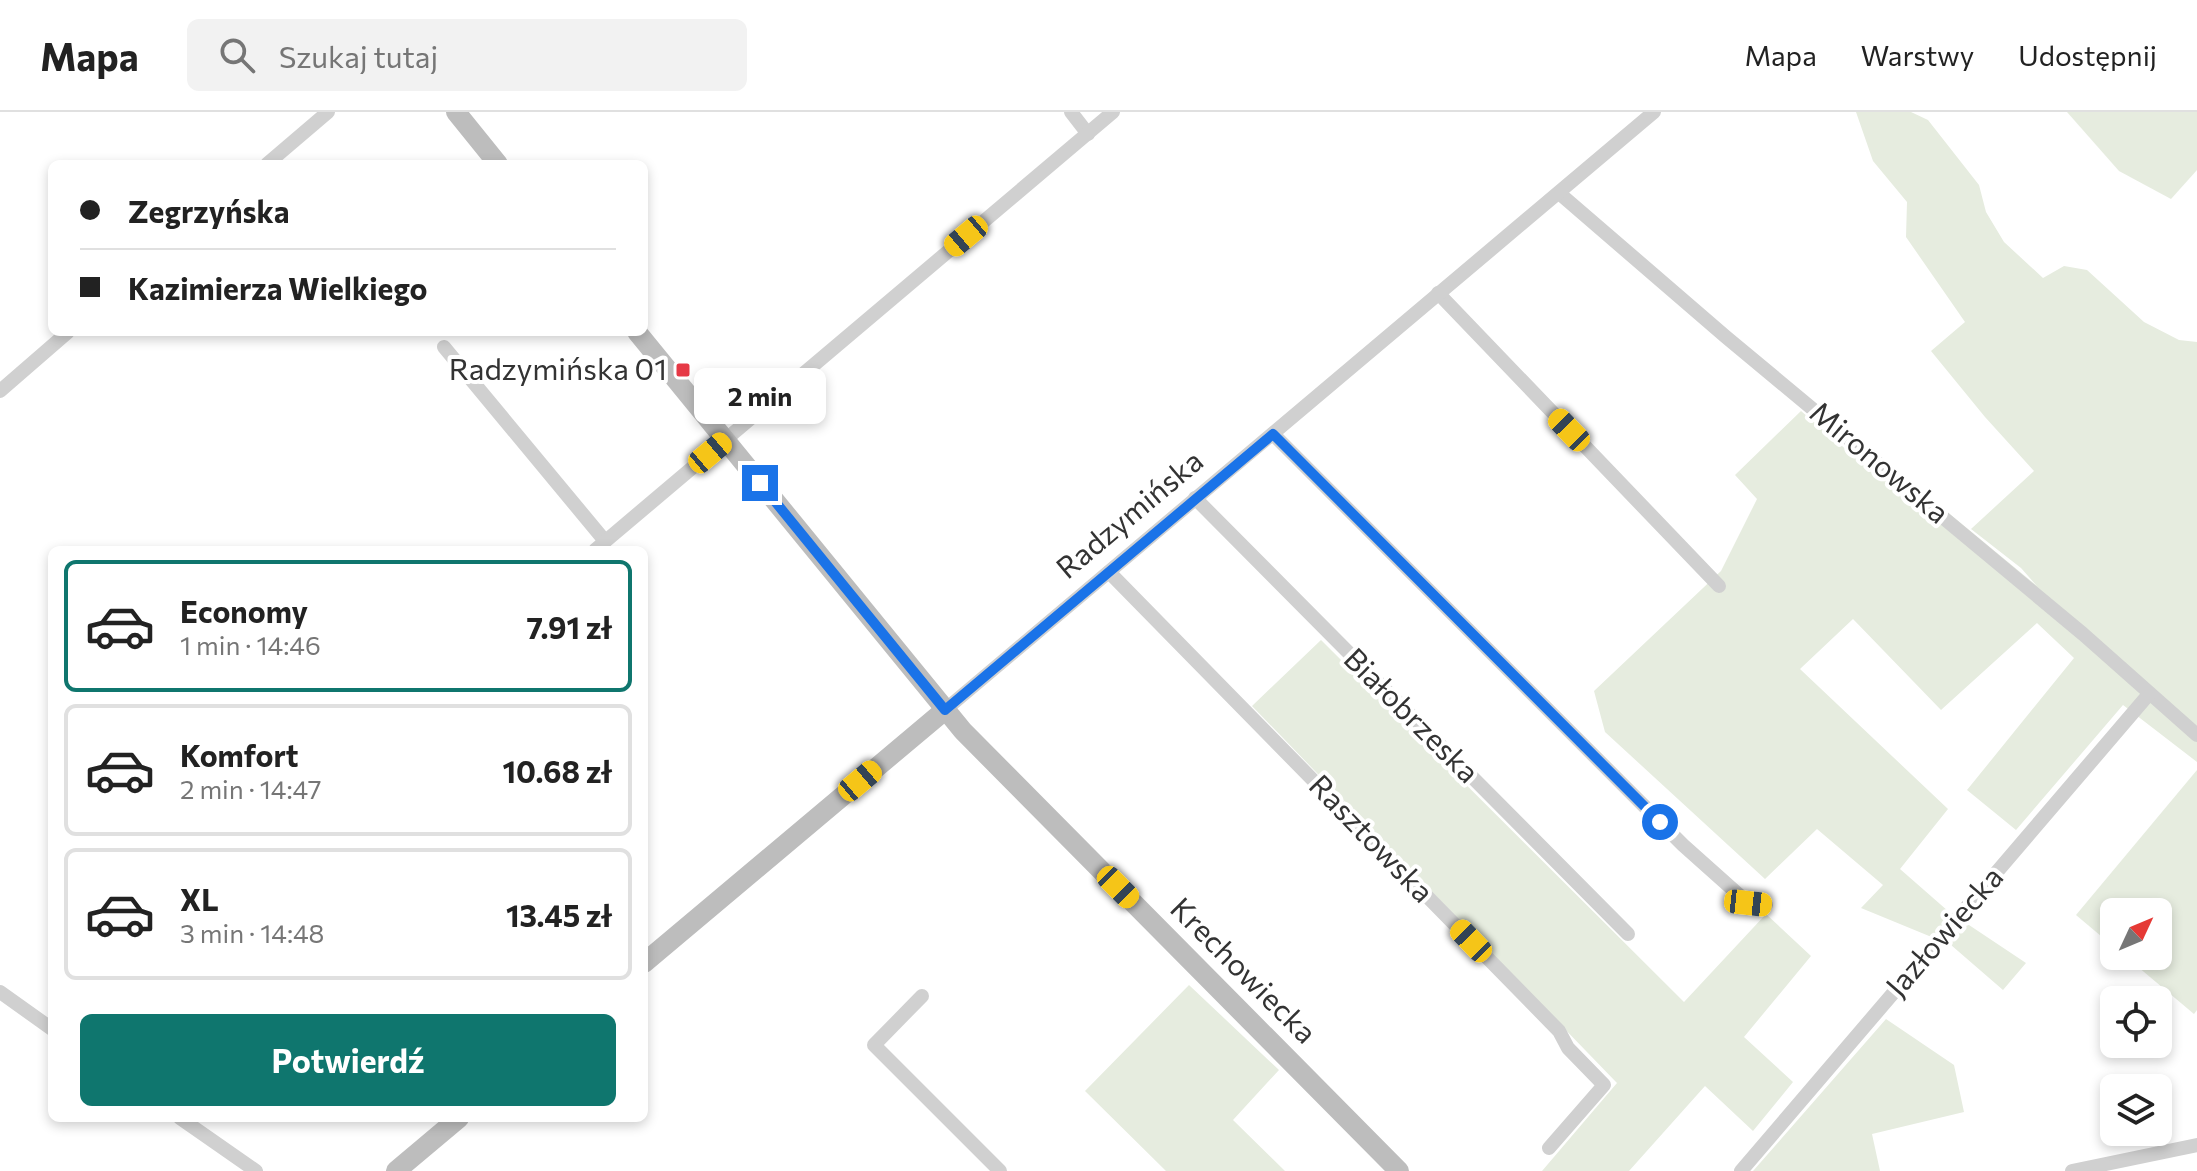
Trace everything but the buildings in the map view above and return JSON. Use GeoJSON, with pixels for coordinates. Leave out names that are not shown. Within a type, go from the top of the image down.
{"type":"FeatureCollection","features":[{"type":"Feature","properties":{"kind":"street"},"geometry":{"type":"LineString","coordinates":[[272,160],[328,112]]}},
{"type":"Feature","properties":{"kind":"street"},"geometry":{"type":"LineString","coordinates":[[456,112],[495,160]]}},
{"type":"Feature","properties":{"kind":"street"},"geometry":{"type":"LineString","coordinates":[[1071,112],[1088,134]]}},
{"type":"Feature","properties":{"kind":"street"},"geometry":{"type":"LineString","coordinates":[[444,347],[600,546],[1113,112]]}},
{"type":"Feature","properties":{"kind":"street","name":"Radzymińska"},"geometry":{"type":"LineString","coordinates":[[648,960],[1654,112]]}},
{"type":"Feature","properties":{"kind":"street","name":"Mironowska"},"geometry":{"type":"LineString","coordinates":[[1559,193],[1726,337],[2083,634],[2197,735]]}},
{"type":"Feature","properties":{"kind":"street"},"geometry":{"type":"LineString","coordinates":[[1438,293],[1719,586]]}},
{"type":"Feature","properties":{"kind":"street"},"geometry":{"type":"LineString","coordinates":[[0,391],[63,336]]}},
{"type":"Feature","properties":{"kind":"street","name":"Krechowiecka"},"geometry":{"type":"LineString","coordinates":[[640,336],[945,710],[1399,1171]]}},
{"type":"Feature","properties":{"kind":"street"},"geometry":{"type":"LineString","coordinates":[[1273,434],[1683,845],[1748,903],[1766,905]]}},
{"type":"Feature","properties":{"kind":"street","name":"Białobrzeska"},"geometry":{"type":"LineString","coordinates":[[1195,498],[1628,934]]}},
{"type":"Feature","properties":{"kind":"street","name":"Rasztowska"},"geometry":{"type":"LineString","coordinates":[[1109,572],[1559,1031],[1568,1048],[1604,1085],[1549,1148]]}},
{"type":"Feature","properties":{"kind":"street","name":"Jazłowiecka"},"geometry":{"type":"LineString","coordinates":[[1741,1171],[2149,694]]}},
{"type":"Feature","properties":{"kind":"street"},"geometry":{"type":"LineString","coordinates":[[0,992],[48,1022]]}},
{"type":"Feature","properties":{"kind":"street"},"geometry":{"type":"LineString","coordinates":[[922,996],[874,1045],[1000,1171]]}},
{"type":"Feature","properties":{"kind":"street"},"geometry":{"type":"LineString","coordinates":[[186,1122],[256,1171]]}},
{"type":"Feature","properties":{"kind":"street"},"geometry":{"type":"LineString","coordinates":[[396,1171],[454,1122]]}},
{"type":"Feature","properties":{"kind":"street"},"geometry":{"type":"LineString","coordinates":[[2072,1171],[2197,1145]]}},
{"type":"Feature","properties":{"kind":"shaded area"},"geometry":{"type":"Polygon","coordinates":[[[1856,112],[1911,112],[1928,120],[1979,185],[1986,212],[2004,242],[2043,278],[2064,266],[2087,270],[2144,322],[2179,340],[2197,342],[2197,762],[2123,705],[2016,830],[1967,790],[2074,658],[2037,623],[1941,710],[1853,619],[1800,669],[1948,809],[1900,869],[1948,911],[2026,963],[2003,990],[1951,945],[1861,908],[1883,885],[1817,829],[1765,879],[1605,732],[1594,691],[1721,571],[1757,499],[1735,475],[1801,411],[1876,475],[1905,477],[2037,586],[2021,568],[1971,529],[2034,471],[1931,351],[1965,322],[1906,237],[1907,202],[1873,161],[1856,112]]]}},
{"type":"Feature","properties":{"kind":"shaded area"},"geometry":{"type":"Polygon","coordinates":[[[2067,112],[2197,112],[2197,170],[2171,199],[2119,171],[2067,112]]]}},
{"type":"Feature","properties":{"kind":"shaded area"},"geometry":{"type":"Polygon","coordinates":[[[1321,640],[1684,1002],[1766,914],[1811,956],[1744,1037],[1793,1082],[1753,1131],[1705,1086],[1629,1171],[1542,1171],[1617,1083],[1252,706],[1321,640]]]}},
{"type":"Feature","properties":{"kind":"shaded area"},"geometry":{"type":"Polygon","coordinates":[[[2197,770],[2197,1010],[2194,1014],[2172,996],[2172,986],[2161,986],[2142,970],[2172,970],[2172,898],[2100,898],[2100,935],[2076,915],[2197,770]]]}},
{"type":"Feature","properties":{"kind":"shaded area"},"geometry":{"type":"Polygon","coordinates":[[[1189,985],[1279,1070],[1233,1120],[1285,1171],[1166,1171],[1085,1091],[1189,985]]]}},
{"type":"Feature","properties":{"kind":"shaded area"},"geometry":{"type":"Polygon","coordinates":[[[1886,1019],[1954,1065],[1964,1112],[1872,1134],[1880,1171],[1753,1171],[1886,1019]]]}},
{"type":"Feature","properties":{"kind":"place","name":"Radzymińska 01"},"geometry":{"type":"Point","coordinates":[683,370]}},
{"type":"Feature","properties":{"kind":"route"},"geometry":{"type":"LineString","coordinates":[[760,483],[945,710],[1273,434],[1660,822]]}}]}
